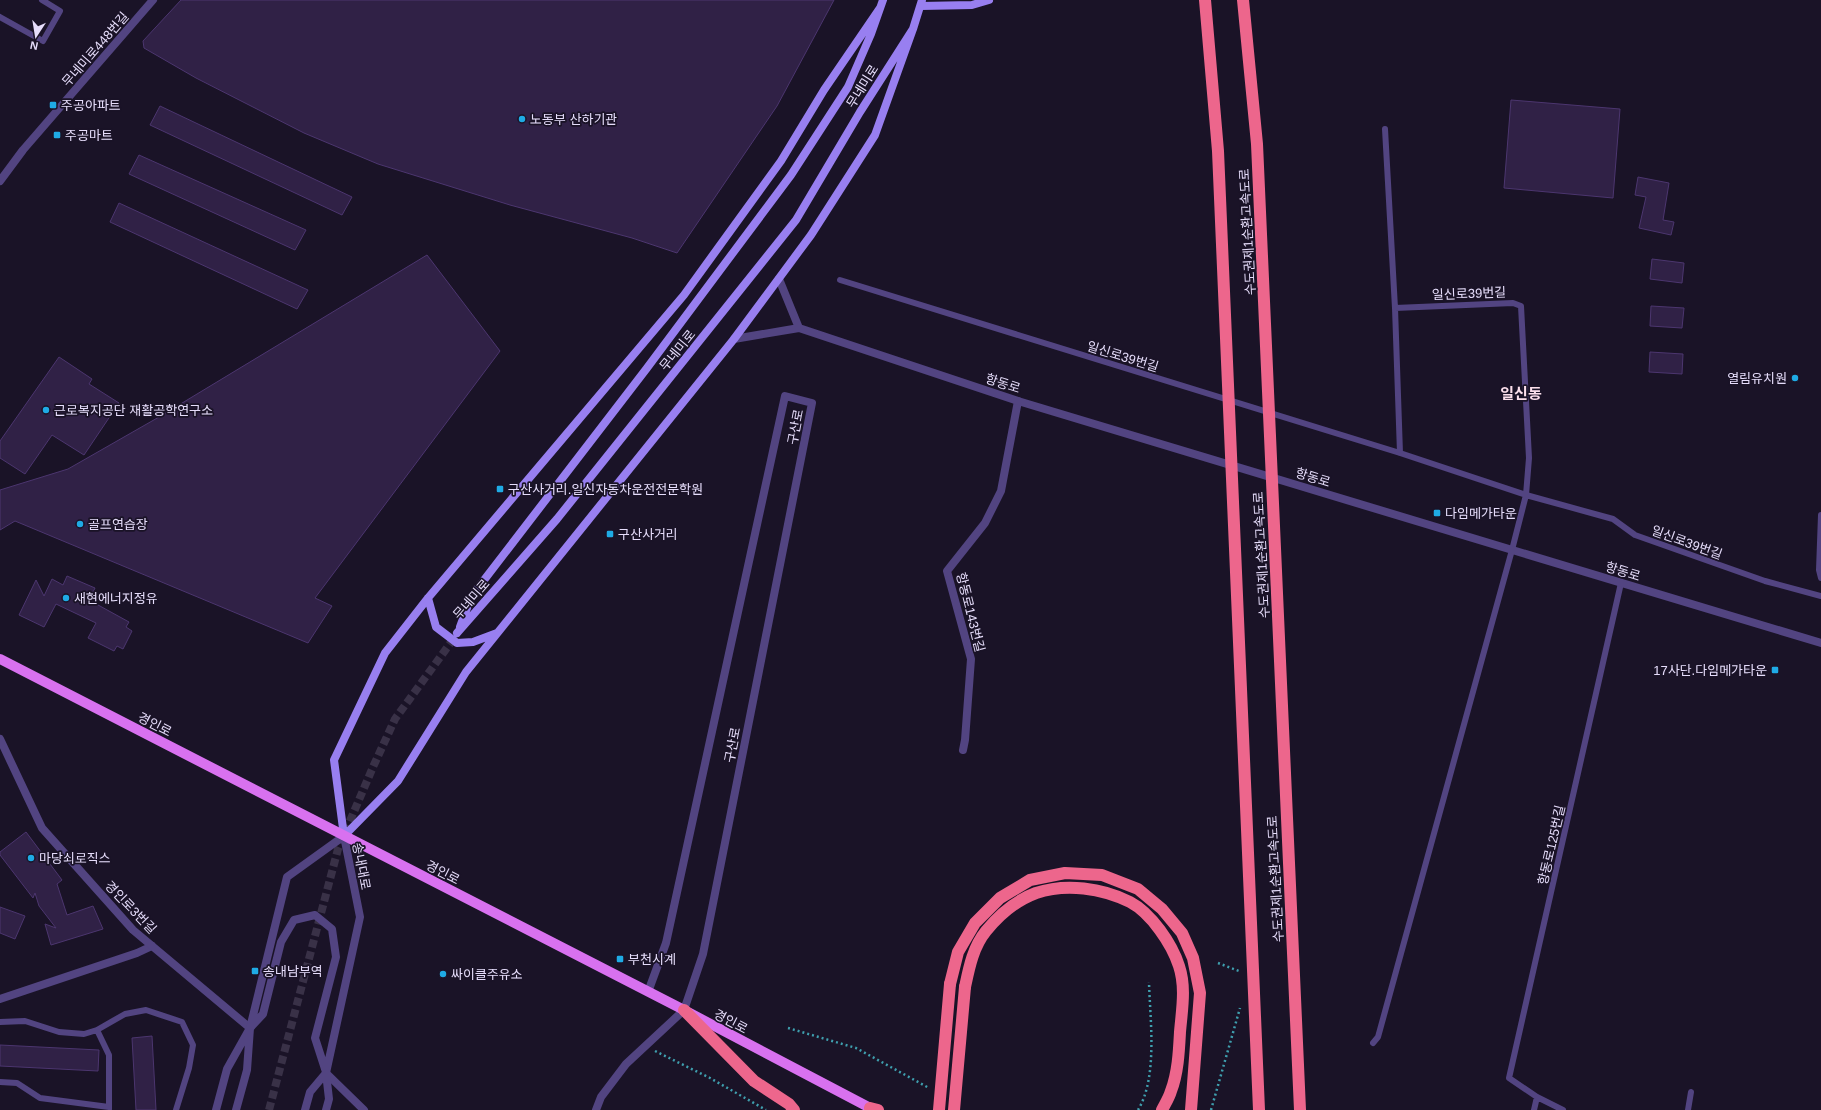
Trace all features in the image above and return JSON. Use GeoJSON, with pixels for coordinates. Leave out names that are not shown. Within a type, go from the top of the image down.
{"type":"FeatureCollection","features":[{"type":"Feature","properties":{"kind":"highway","name":"수도권제1순환고속도로"},"geometry":{"type":"LineString","coordinates":[[1204,0],[1218,151],[1258,1110]]}},
{"type":"Feature","properties":{"kind":"highway","name":"수도권제1순환고속도로"},"geometry":{"type":"LineString","coordinates":[[1243,0],[1257,144],[1300,1110]]}},
{"type":"Feature","properties":{"kind":"highway"},"geometry":{"type":"LineString","coordinates":[[939,1110],[950,984],[958,952],[975,923],[1000,898],[1030,880],[1065,873],[1102,875],[1138,890],[1162,909],[1182,933],[1193,958],[1200,993],[1191,1110]]}},
{"type":"Feature","properties":{"kind":"highway"},"geometry":{"type":"LineString","coordinates":[[954,1110],[965,987],[972,956],[985,932],[1008,909],[1036,894],[1064,887],[1098,890],[1131,903],[1152,921],[1170,943],[1180,966],[1184,992],[1178,1063],[1171,1091],[1162,1110]]}},
{"type":"Feature","properties":{"kind":"highway"},"geometry":{"type":"LineString","coordinates":[[684,1010],[754,1081],[789,1104],[794,1110]]}},
{"type":"Feature","properties":{"kind":"main road"},"geometry":{"type":"LineString","coordinates":[[921,3],[972,5],[989,0]]}},
{"type":"Feature","properties":{"kind":"main road","name":"무네미로"},"geometry":{"type":"LineString","coordinates":[[882,4],[848,87],[791,175],[647,368],[471,597],[457,633],[557,519],[796,220],[860,112],[913,29],[921,3]]}},
{"type":"Feature","properties":{"kind":"main road"},"geometry":{"type":"LineString","coordinates":[[344,836],[334,760],[385,653],[428,598],[684,295],[781,161],[824,90],[882,4]]}},
{"type":"Feature","properties":{"kind":"main road"},"geometry":{"type":"LineString","coordinates":[[344,836],[398,781],[466,672],[734,340],[811,236],[875,135],[913,29]]}},
{"type":"Feature","properties":{"kind":"main road"},"geometry":{"type":"LineString","coordinates":[[428,598],[436,627],[457,643],[473,642],[499,632]]}},
{"type":"Feature","properties":{"kind":"main road","name":"경인로"},"geometry":{"type":"LineString","coordinates":[[0,659],[874,1109]]}},
{"type":"Feature","properties":{"kind":"street","name":"무네미로448번길"},"geometry":{"type":"LineString","coordinates":[[0,181],[23,150],[153,0]]}},
{"type":"Feature","properties":{"kind":"street"},"geometry":{"type":"LineString","coordinates":[[779,279],[799,328]]}},
{"type":"Feature","properties":{"kind":"street","name":"항동로"},"geometry":{"type":"LineString","coordinates":[[734,340],[799,328],[1018,401],[1621,584],[1821,643]]}},
{"type":"Feature","properties":{"kind":"street","name":"구산로"},"geometry":{"type":"LineString","coordinates":[[648,992],[666,943],[785,396],[812,403],[703,954],[684,1010]]}},
{"type":"Feature","properties":{"kind":"street","name":"항동로143번길"},"geometry":{"type":"LineString","coordinates":[[963,750],[971,659],[947,571],[985,523],[1001,491],[1018,401]]}},
{"type":"Feature","properties":{"kind":"street","name":"경인로3번길"},"geometry":{"type":"LineString","coordinates":[[0,739],[42,828],[133,930],[250,1028]]}},
{"type":"Feature","properties":{"kind":"street","name":"송내대로"},"geometry":{"type":"LineString","coordinates":[[236,1110],[247,1070],[250,1028],[287,877],[344,836],[360,917],[326,1073],[328,1099],[326,1110]]}},
{"type":"Feature","properties":{"kind":"street"},"geometry":{"type":"LineString","coordinates":[[250,1028],[263,1014],[281,942],[294,920],[316,915],[332,929],[336,957],[315,1038],[326,1073],[364,1110]]}},
{"type":"Feature","properties":{"kind":"street"},"geometry":{"type":"LineString","coordinates":[[0,999],[137,953],[152,946]]}},
{"type":"Feature","properties":{"kind":"street"},"geometry":{"type":"LineString","coordinates":[[596,1110],[602,1097],[626,1064],[684,1010]]}},
{"type":"Feature","properties":{"kind":"street","name":"송내대로"},"geometry":{"type":"LineString","coordinates":[[216,1110],[227,1069],[250,1028]]}},
{"type":"Feature","properties":{"kind":"street","name":"송내대로"},"geometry":{"type":"LineString","coordinates":[[305,1110],[310,1092],[326,1073]]}},
{"type":"Feature","properties":{"kind":"lane"},"geometry":{"type":"LineString","coordinates":[[0,17],[42,41],[60,11],[42,0]]}},
{"type":"Feature","properties":{"kind":"lane"},"geometry":{"type":"LineString","coordinates":[[1384,129],[1395,308],[1400,453]]}},
{"type":"Feature","properties":{"kind":"lane","name":"일신로39번길"},"geometry":{"type":"LineString","coordinates":[[840,280],[1400,453],[1526,495],[1613,519],[1635,535],[1765,581],[1821,596]]}},
{"type":"Feature","properties":{"kind":"lane","name":"일신로39번길"},"geometry":{"type":"LineString","coordinates":[[1395,308],[1513,303],[1521,306],[1529,458],[1526,495]]}},
{"type":"Feature","properties":{"kind":"lane"},"geometry":{"type":"LineString","coordinates":[[1373,1043],[1378,1037],[1526,495]]}},
{"type":"Feature","properties":{"kind":"lane"},"geometry":{"type":"LineString","coordinates":[[1821,515],[1819,570],[1821,578]]}},
{"type":"Feature","properties":{"kind":"lane","name":"항동로125번길"},"geometry":{"type":"LineString","coordinates":[[1537,1097],[1509,1078],[1621,584]]}},
{"type":"Feature","properties":{"kind":"lane"},"geometry":{"type":"LineString","coordinates":[[0,1022],[25,1021],[59,1032],[84,1034],[97,1030],[125,1014],[146,1010],[182,1022],[193,1045],[189,1068],[176,1110]]}},
{"type":"Feature","properties":{"kind":"lane"},"geometry":{"type":"LineString","coordinates":[[0,1082],[17,1083],[40,1098],[109,1108],[109,1055],[97,1030]]}},
{"type":"Feature","properties":{"kind":"lane"},"geometry":{"type":"LineString","coordinates":[[1688,1110],[1691,1092]]}},
{"type":"Feature","properties":{"kind":"lane"},"geometry":{"type":"LineString","coordinates":[[1534,1110],[1537,1097],[1563,1110]]}},
{"type":"Feature","properties":{"kind":"path"},"geometry":{"type":"LineString","coordinates":[[1218,963],[1239,970],[1240,977]]}},
{"type":"Feature","properties":{"kind":"path"},"geometry":{"type":"LineString","coordinates":[[1138,1110],[1145,1098],[1150,1062],[1149,982]]}},
{"type":"Feature","properties":{"kind":"path"},"geometry":{"type":"LineString","coordinates":[[1211,1110],[1241,1004]]}},
{"type":"Feature","properties":{"kind":"path"},"geometry":{"type":"LineString","coordinates":[[788,1028],[856,1048],[929,1088]]}},
{"type":"Feature","properties":{"kind":"path"},"geometry":{"type":"LineString","coordinates":[[645,1047],[710,1078],[766,1110]]}},
{"type":"Feature","properties":{"kind":"building","name":"노동부 산하기관"},"geometry":{"type":"Polygon","coordinates":[[[181,0],[834,0],[777,106],[677,253],[632,238],[510,205],[378,164],[304,133],[196,78],[144,48],[143,41],[181,0]]]}},
{"type":"Feature","properties":{"kind":"building"},"geometry":{"type":"Polygon","coordinates":[[[1511,100],[1620,109],[1613,198],[1504,188],[1511,100]]]}},
{"type":"Feature","properties":{"kind":"building"},"geometry":{"type":"Polygon","coordinates":[[[160,106],[352,197],[342,215],[150,125],[160,106]]]}},
{"type":"Feature","properties":{"kind":"building"},"geometry":{"type":"Polygon","coordinates":[[[139,155],[306,230],[295,250],[129,174],[139,155]]]}},
{"type":"Feature","properties":{"kind":"building"},"geometry":{"type":"Polygon","coordinates":[[[1638,177],[1669,183],[1663,220],[1674,222],[1671,235],[1639,228],[1646,197],[1635,195],[1638,177]]]}},
{"type":"Feature","properties":{"kind":"building"},"geometry":{"type":"Polygon","coordinates":[[[119,203],[308,290],[297,309],[110,222],[119,203]]]}},
{"type":"Feature","properties":{"kind":"building"},"geometry":{"type":"Polygon","coordinates":[[[427,255],[500,351],[315,598],[332,606],[308,643],[15,521],[0,530],[0,490],[68,469],[159,417],[427,255]]]}},
{"type":"Feature","properties":{"kind":"building"},"geometry":{"type":"Polygon","coordinates":[[[1652,259],[1684,263],[1682,283],[1650,279],[1652,259]]]}},
{"type":"Feature","properties":{"kind":"building"},"geometry":{"type":"Polygon","coordinates":[[[1651,306],[1684,308],[1682,328],[1650,326],[1651,306]]]}},
{"type":"Feature","properties":{"kind":"building"},"geometry":{"type":"Polygon","coordinates":[[[1650,352],[1683,354],[1682,374],[1649,372],[1650,352]]]}},
{"type":"Feature","properties":{"kind":"building","name":"근로복지공단 재활공학연구소"},"geometry":{"type":"Polygon","coordinates":[[[59,357],[92,379],[89,384],[119,403],[84,455],[52,435],[25,474],[0,458],[0,441],[59,357]]]}},
{"type":"Feature","properties":{"kind":"building"},"geometry":{"type":"Polygon","coordinates":[[[67,576],[95,588],[89,600],[129,622],[126,627],[132,631],[123,649],[117,646],[114,651],[88,638],[96,623],[56,604],[44,627],[19,615],[36,580],[44,596],[52,579],[63,585],[67,576]]]}},
{"type":"Feature","properties":{"kind":"building"},"geometry":{"type":"Polygon","coordinates":[[[26,832],[62,880],[57,884],[67,915],[93,906],[103,929],[51,945],[45,924],[56,928],[39,906],[35,893],[33,898],[0,855],[0,852],[26,832]]]}},
{"type":"Feature","properties":{"kind":"building"},"geometry":{"type":"Polygon","coordinates":[[[0,907],[25,916],[15,939],[0,933],[0,907]]]}},
{"type":"Feature","properties":{"kind":"building"},"geometry":{"type":"Polygon","coordinates":[[[152,1036],[156,1110],[136,1110],[132,1038],[152,1036]]]}},
{"type":"Feature","properties":{"kind":"building"},"geometry":{"type":"Polygon","coordinates":[[[0,1045],[99,1050],[98,1071],[0,1066],[0,1045]]]}},
{"type":"Feature","properties":{"kind":"tunnel"},"geometry":{"type":"LineString","coordinates":[[269,1110],[338,849],[395,719],[457,634]]}},
{"type":"Feature","properties":{"kind":"place","name":"주공아파트"},"geometry":{"type":"Point","coordinates":[53,105]}},
{"type":"Feature","properties":{"kind":"place","name":"노동부 산하기관"},"geometry":{"type":"Point","coordinates":[522,119]}},
{"type":"Feature","properties":{"kind":"place","name":"주공마트"},"geometry":{"type":"Point","coordinates":[57,135]}},
{"type":"Feature","properties":{"kind":"place","name":"열림유치원"},"geometry":{"type":"Point","coordinates":[1795,378]}},
{"type":"Feature","properties":{"kind":"place","name":"근로복지공단 재활공학연구소"},"geometry":{"type":"Point","coordinates":[46,410]}},
{"type":"Feature","properties":{"kind":"place","name":"구산사거리.일신자동차운전전문학원"},"geometry":{"type":"Point","coordinates":[500,489]}},
{"type":"Feature","properties":{"kind":"place","name":"다임메가타운"},"geometry":{"type":"Point","coordinates":[1437,513]}},
{"type":"Feature","properties":{"kind":"place","name":"골프연습장"},"geometry":{"type":"Point","coordinates":[80,524]}},
{"type":"Feature","properties":{"kind":"place","name":"구산사거리"},"geometry":{"type":"Point","coordinates":[610,534]}},
{"type":"Feature","properties":{"kind":"place","name":"새현에너지정유"},"geometry":{"type":"Point","coordinates":[66,598]}},
{"type":"Feature","properties":{"kind":"place","name":"17사단.다임메가타운"},"geometry":{"type":"Point","coordinates":[1775,670]}},
{"type":"Feature","properties":{"kind":"place","name":"마당쇠로직스"},"geometry":{"type":"Point","coordinates":[31,858]}},
{"type":"Feature","properties":{"kind":"place","name":"부천시계"},"geometry":{"type":"Point","coordinates":[620,959]}},
{"type":"Feature","properties":{"kind":"place","name":"송내남부역"},"geometry":{"type":"Point","coordinates":[255,971]}},
{"type":"Feature","properties":{"kind":"place","name":"싸이클주유소"},"geometry":{"type":"Point","coordinates":[443,974]}},
{"type":"Feature","properties":{"kind":"district","name":"일신동"},"geometry":{"type":"Point","coordinates":[1521,394]}}]}
